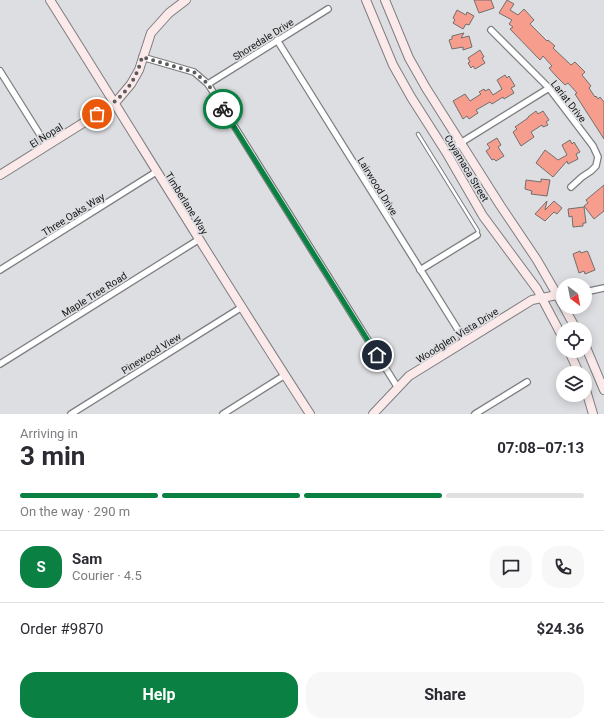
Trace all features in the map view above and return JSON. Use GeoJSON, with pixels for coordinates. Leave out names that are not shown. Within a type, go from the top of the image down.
{"type":"FeatureCollection","features":[{"type":"Feature","properties":{"kind":"street","name":"Timberlane Way"},"geometry":{"type":"LineString","coordinates":[[50,0],[198,240],[310,414]]}},
{"type":"Feature","properties":{"kind":"street","name":"El Nopal"},"geometry":{"type":"LineString","coordinates":[[0,175],[115,104],[131,84],[139,70],[151,33],[169,13],[186,0]]}},
{"type":"Feature","properties":{"kind":"street","name":"Cuyamaca Street"},"geometry":{"type":"LineString","coordinates":[[366,0],[393,65],[411,97],[446,152],[483,216],[524,271],[542,298],[556,325]]}},
{"type":"Feature","properties":{"kind":"street","name":"Cuyamaca Street"},"geometry":{"type":"LineString","coordinates":[[385,0],[409,58],[426,88],[500,205],[556,289]]}},
{"type":"Feature","properties":{"kind":"street","name":"Shoredale Drive"},"geometry":{"type":"LineString","coordinates":[[208,84],[328,9]]}},
{"type":"Feature","properties":{"kind":"street","name":"Lariat Drive"},"geometry":{"type":"LineString","coordinates":[[491,30],[549,88],[593,146],[598,158],[596,166],[571,187]]}},
{"type":"Feature","properties":{"kind":"street","name":"Lairwood Drive"},"geometry":{"type":"LineString","coordinates":[[277,40],[465,341]]}},
{"type":"Feature","properties":{"kind":"street"},"geometry":{"type":"LineString","coordinates":[[142,57],[194,72],[208,84],[398,388]]}},
{"type":"Feature","properties":{"kind":"street"},"geometry":{"type":"LineString","coordinates":[[0,71],[47,146]]}},
{"type":"Feature","properties":{"kind":"street"},"geometry":{"type":"LineString","coordinates":[[446,152],[549,88]]}},
{"type":"Feature","properties":{"kind":"street","name":"Three Oaks Way"},"geometry":{"type":"LineString","coordinates":[[0,270],[156,172]]}},
{"type":"Feature","properties":{"kind":"street"},"geometry":{"type":"LineString","coordinates":[[420,270],[477,235]]}},
{"type":"Feature","properties":{"kind":"street","name":"Maple Tree Road"},"geometry":{"type":"LineString","coordinates":[[0,364],[198,240]]}},
{"type":"Feature","properties":{"kind":"street"},"geometry":{"type":"LineString","coordinates":[[592,291],[604,288]]}},
{"type":"Feature","properties":{"kind":"street","name":"Woodglen Vista Drive"},"geometry":{"type":"LineString","coordinates":[[373,414],[409,376],[532,300],[556,296]]}},
{"type":"Feature","properties":{"kind":"street","name":"Pinewood View"},"geometry":{"type":"LineString","coordinates":[[71,414],[242,307]]}},
{"type":"Feature","properties":{"kind":"street"},"geometry":{"type":"LineString","coordinates":[[590,358],[604,390]]}},
{"type":"Feature","properties":{"kind":"street"},"geometry":{"type":"LineString","coordinates":[[223,414],[285,375]]}},
{"type":"Feature","properties":{"kind":"street"},"geometry":{"type":"LineString","coordinates":[[475,414],[527,382]]}},
{"type":"Feature","properties":{"kind":"street"},"geometry":{"type":"LineString","coordinates":[[589,402],[593,414]]}},
{"type":"Feature","properties":{"kind":"lane"},"geometry":{"type":"LineString","coordinates":[[418,134],[478,230],[477,235]]}},
{"type":"Feature","properties":{"kind":"building"},"geometry":{"type":"Polygon","coordinates":[[[474,0],[491,0],[494,8],[479,13],[474,0]]]}},
{"type":"Feature","properties":{"kind":"building"},"geometry":{"type":"Polygon","coordinates":[[[507,0],[514,4],[510,10],[518,15],[524,9],[534,20],[530,24],[547,41],[548,40],[555,46],[553,48],[571,65],[575,62],[585,72],[582,75],[591,86],[589,88],[595,97],[596,96],[598,99],[600,97],[604,102],[604,139],[575,94],[577,93],[568,83],[565,85],[556,76],[549,68],[552,66],[543,56],[540,60],[510,29],[513,27],[509,24],[512,20],[499,13],[507,0]]]}},
{"type":"Feature","properties":{"kind":"building"},"geometry":{"type":"Polygon","coordinates":[[[457,10],[466,15],[467,12],[474,16],[469,25],[466,24],[463,29],[453,23],[455,20],[453,18],[457,10]]]}},
{"type":"Feature","properties":{"kind":"building"},"geometry":{"type":"Polygon","coordinates":[[[464,33],[461,38],[469,36],[472,47],[463,50],[463,47],[452,49],[449,40],[452,39],[452,36],[464,33]]]}},
{"type":"Feature","properties":{"kind":"building"},"geometry":{"type":"Polygon","coordinates":[[[480,50],[484,57],[482,58],[485,63],[475,69],[473,66],[471,68],[468,63],[470,62],[468,58],[480,50]]]}},
{"type":"Feature","properties":{"kind":"building"},"geometry":{"type":"Polygon","coordinates":[[[505,75],[507,78],[509,76],[515,86],[511,88],[514,93],[504,99],[503,97],[492,104],[490,102],[476,110],[478,113],[469,119],[467,116],[463,119],[453,101],[465,94],[470,101],[481,94],[479,92],[484,89],[485,91],[489,89],[493,95],[502,89],[497,80],[505,75]]]}},
{"type":"Feature","properties":{"kind":"building"},"geometry":{"type":"Polygon","coordinates":[[[536,111],[538,114],[543,111],[549,120],[546,122],[548,125],[543,127],[542,125],[531,132],[534,137],[521,146],[513,132],[517,129],[515,127],[536,111]]]}},
{"type":"Feature","properties":{"kind":"building"},"geometry":{"type":"Polygon","coordinates":[[[497,138],[501,145],[498,147],[504,156],[496,161],[494,159],[492,160],[486,151],[490,148],[487,144],[497,138]]]}},
{"type":"Feature","properties":{"kind":"building"},"geometry":{"type":"Polygon","coordinates":[[[570,140],[572,144],[574,142],[580,152],[576,154],[578,159],[568,164],[567,161],[553,177],[536,163],[545,150],[558,160],[567,155],[562,145],[570,140]]]}},
{"type":"Feature","properties":{"kind":"building"},"geometry":{"type":"Polygon","coordinates":[[[541,179],[550,180],[547,196],[531,194],[532,191],[525,189],[526,180],[541,182],[541,179]]]}},
{"type":"Feature","properties":{"kind":"building"},"geometry":{"type":"Polygon","coordinates":[[[604,185],[604,211],[594,219],[584,206],[588,203],[586,200],[604,185]]]}},
{"type":"Feature","properties":{"kind":"building"},"geometry":{"type":"Polygon","coordinates":[[[547,201],[545,210],[554,201],[562,208],[557,214],[554,212],[545,221],[535,214],[547,201]]]}},
{"type":"Feature","properties":{"kind":"building"},"geometry":{"type":"Polygon","coordinates":[[[584,207],[586,223],[583,223],[583,226],[573,227],[572,216],[569,217],[568,209],[584,207]]]}},
{"type":"Feature","properties":{"kind":"building"},"geometry":{"type":"Polygon","coordinates":[[[580,251],[581,253],[588,252],[595,270],[585,274],[584,271],[579,273],[573,254],[580,251]]]}},
{"type":"Feature","properties":{"kind":"way so far"},"geometry":{"type":"LineString","coordinates":[[97,114],[115,104],[131,84],[139,70],[142,57],[194,72],[208,84],[223,109]]}},
{"type":"Feature","properties":{"kind":"route"},"geometry":{"type":"LineString","coordinates":[[223,109],[377,355]]}}]}
